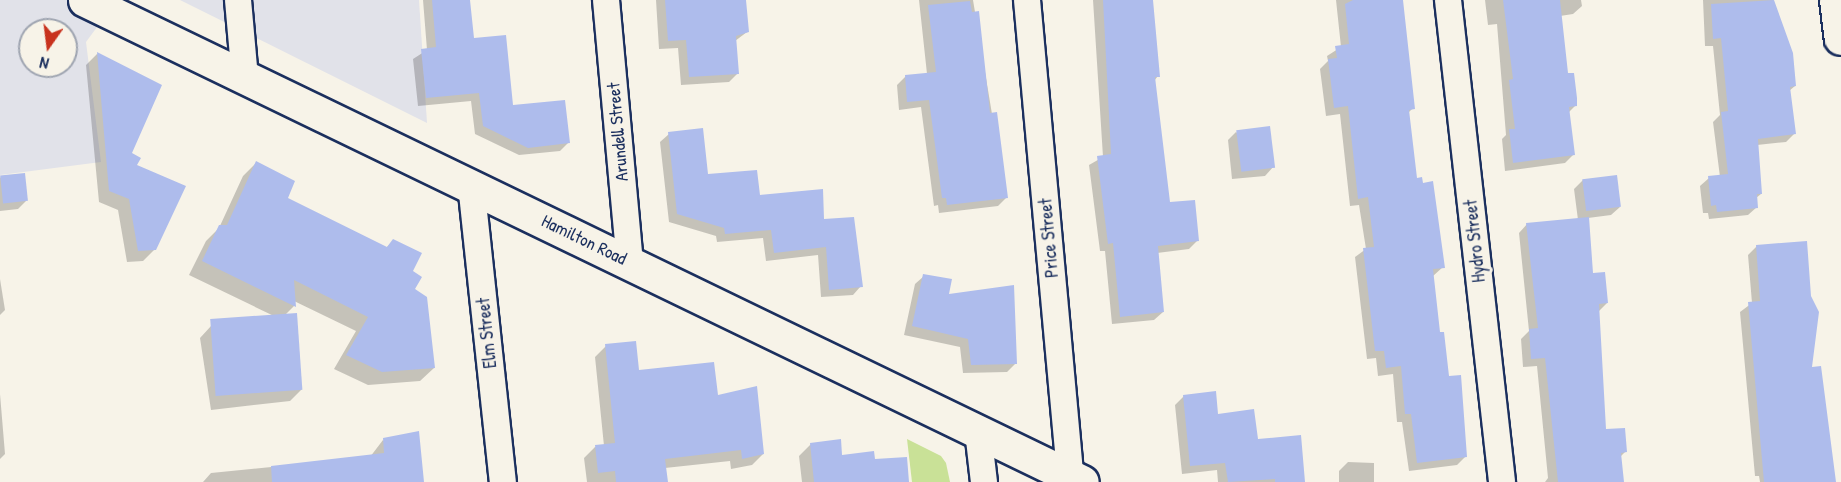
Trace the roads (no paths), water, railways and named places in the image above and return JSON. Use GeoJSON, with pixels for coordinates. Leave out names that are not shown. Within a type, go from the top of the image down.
{"type":"FeatureCollection","features":[{"type":"Feature","properties":{"kind":"main road","name":"Hamilton Road"},"geometry":{"type":"LineString","coordinates":[[85,0],[471,184],[1076,479]]}},
{"type":"Feature","properties":{"kind":"street"},"geometry":{"type":"LineString","coordinates":[[238,0],[245,78]]}},
{"type":"Feature","properties":{"kind":"street","name":"Arundell Street"},"geometry":{"type":"LineString","coordinates":[[606,0],[630,263]]}},
{"type":"Feature","properties":{"kind":"street","name":"Price Street"},"geometry":{"type":"LineString","coordinates":[[1027,0],[1076,479]]}},
{"type":"Feature","properties":{"kind":"street","name":"Hydro Street"},"geometry":{"type":"LineString","coordinates":[[1448,0],[1502,482]]}},
{"type":"Feature","properties":{"kind":"street"},"geometry":{"type":"LineString","coordinates":[[1836,0],[1841,39]]}},
{"type":"Feature","properties":{"kind":"street","name":"Elm Street"},"geometry":{"type":"LineString","coordinates":[[471,184],[502,482]]}},
{"type":"Feature","properties":{"kind":"street"},"geometry":{"type":"LineString","coordinates":[[978,431],[984,482]]}}]}
